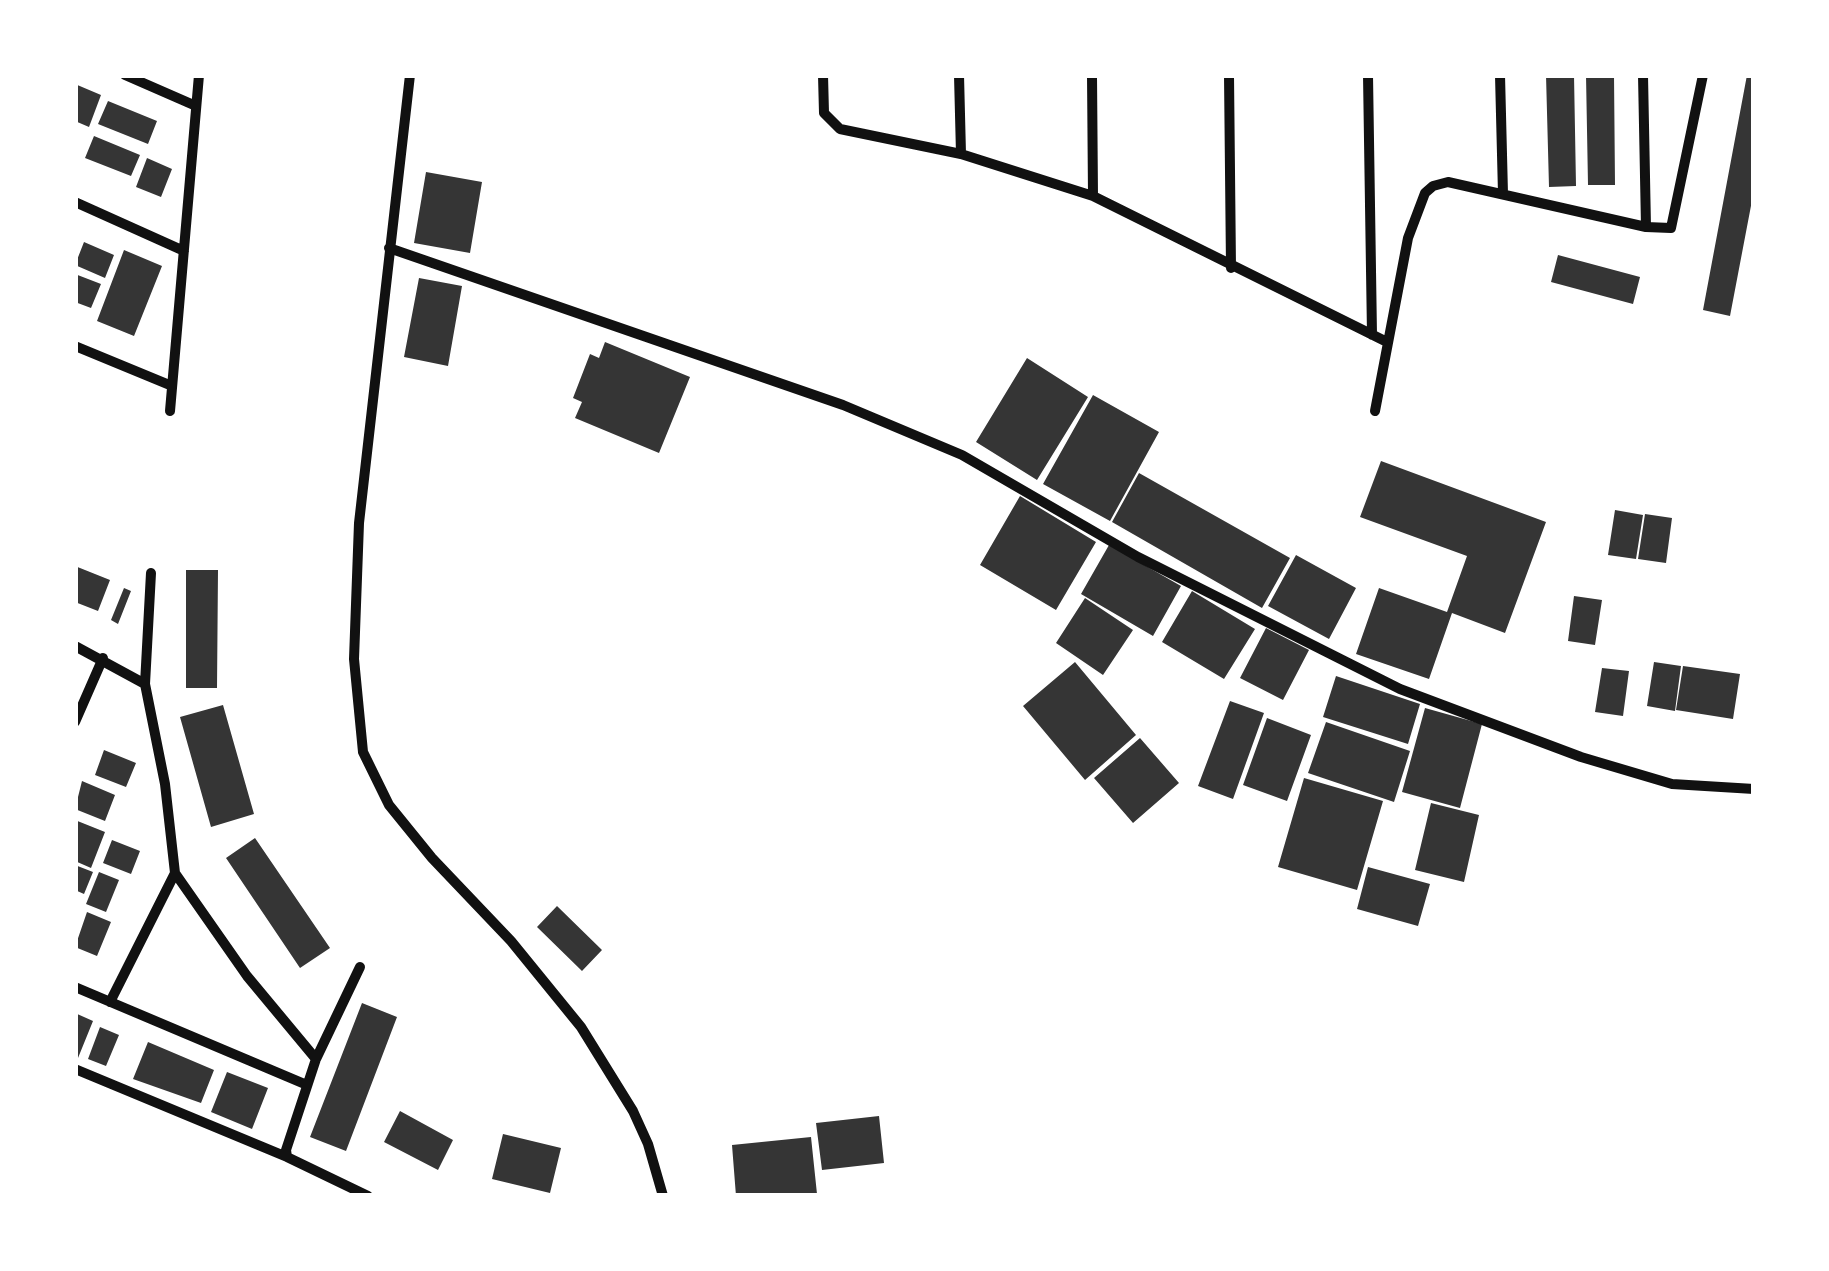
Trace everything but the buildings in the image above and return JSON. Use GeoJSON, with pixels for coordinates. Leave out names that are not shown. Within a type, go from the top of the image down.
{"type":"FeatureCollection","features":[{"type":"Feature","properties":{"kind":"street"},"geometry":{"type":"LineString","coordinates":[[124,75],[196,106]]}},
{"type":"Feature","properties":{"kind":"street"},"geometry":{"type":"LineString","coordinates":[[170,411],[199,75]]}},
{"type":"Feature","properties":{"kind":"street"},"geometry":{"type":"LineString","coordinates":[[410,75],[354,603],[356,703],[363,752],[388,805],[511,942],[590,1041],[648,1144],[663,1196]]}},
{"type":"Feature","properties":{"kind":"street"},"geometry":{"type":"LineString","coordinates":[[823,75],[824,113],[833,126],[961,154],[1093,196],[1231,268],[1387,342]]}},
{"type":"Feature","properties":{"kind":"street"},"geometry":{"type":"LineString","coordinates":[[959,75],[961,154]]}},
{"type":"Feature","properties":{"kind":"street"},"geometry":{"type":"LineString","coordinates":[[1092,75],[1093,196]]}},
{"type":"Feature","properties":{"kind":"street"},"geometry":{"type":"LineString","coordinates":[[1229,75],[1231,268]]}},
{"type":"Feature","properties":{"kind":"street"},"geometry":{"type":"LineString","coordinates":[[1368,75],[1372,335]]}},
{"type":"Feature","properties":{"kind":"street"},"geometry":{"type":"LineString","coordinates":[[1500,75],[1503,194]]}},
{"type":"Feature","properties":{"kind":"street"},"geometry":{"type":"LineString","coordinates":[[1642,75],[1646,227]]}},
{"type":"Feature","properties":{"kind":"street"},"geometry":{"type":"LineString","coordinates":[[1375,411],[1408,238],[1425,193],[1432,186],[1448,182],[1646,227],[1675,225],[1703,75]]}},
{"type":"Feature","properties":{"kind":"street"},"geometry":{"type":"LineString","coordinates":[[75,202],[184,251]]}},
{"type":"Feature","properties":{"kind":"street"},"geometry":{"type":"LineString","coordinates":[[389,248],[843,405],[962,455],[1138,557],[1400,689],[1581,757],[1672,784],[1754,789]]}},
{"type":"Feature","properties":{"kind":"street"},"geometry":{"type":"LineString","coordinates":[[75,346],[172,386]]}},
{"type":"Feature","properties":{"kind":"street"},"geometry":{"type":"LineString","coordinates":[[151,574],[145,684],[165,784],[176,874],[247,976],[316,1059]]}},
{"type":"Feature","properties":{"kind":"street"},"geometry":{"type":"LineString","coordinates":[[75,646],[145,684]]}},
{"type":"Feature","properties":{"kind":"street"},"geometry":{"type":"LineString","coordinates":[[75,722],[103,658]]}},
{"type":"Feature","properties":{"kind":"street"},"geometry":{"type":"LineString","coordinates":[[110,1002],[176,874]]}},
{"type":"Feature","properties":{"kind":"street"},"geometry":{"type":"LineString","coordinates":[[287,1157],[288,1136],[316,1059],[360,967]]}},
{"type":"Feature","properties":{"kind":"street"},"geometry":{"type":"LineString","coordinates":[[75,987],[308,1085]]}},
{"type":"Feature","properties":{"kind":"street"},"geometry":{"type":"LineString","coordinates":[[75,1069],[287,1157],[368,1196]]}}]}
